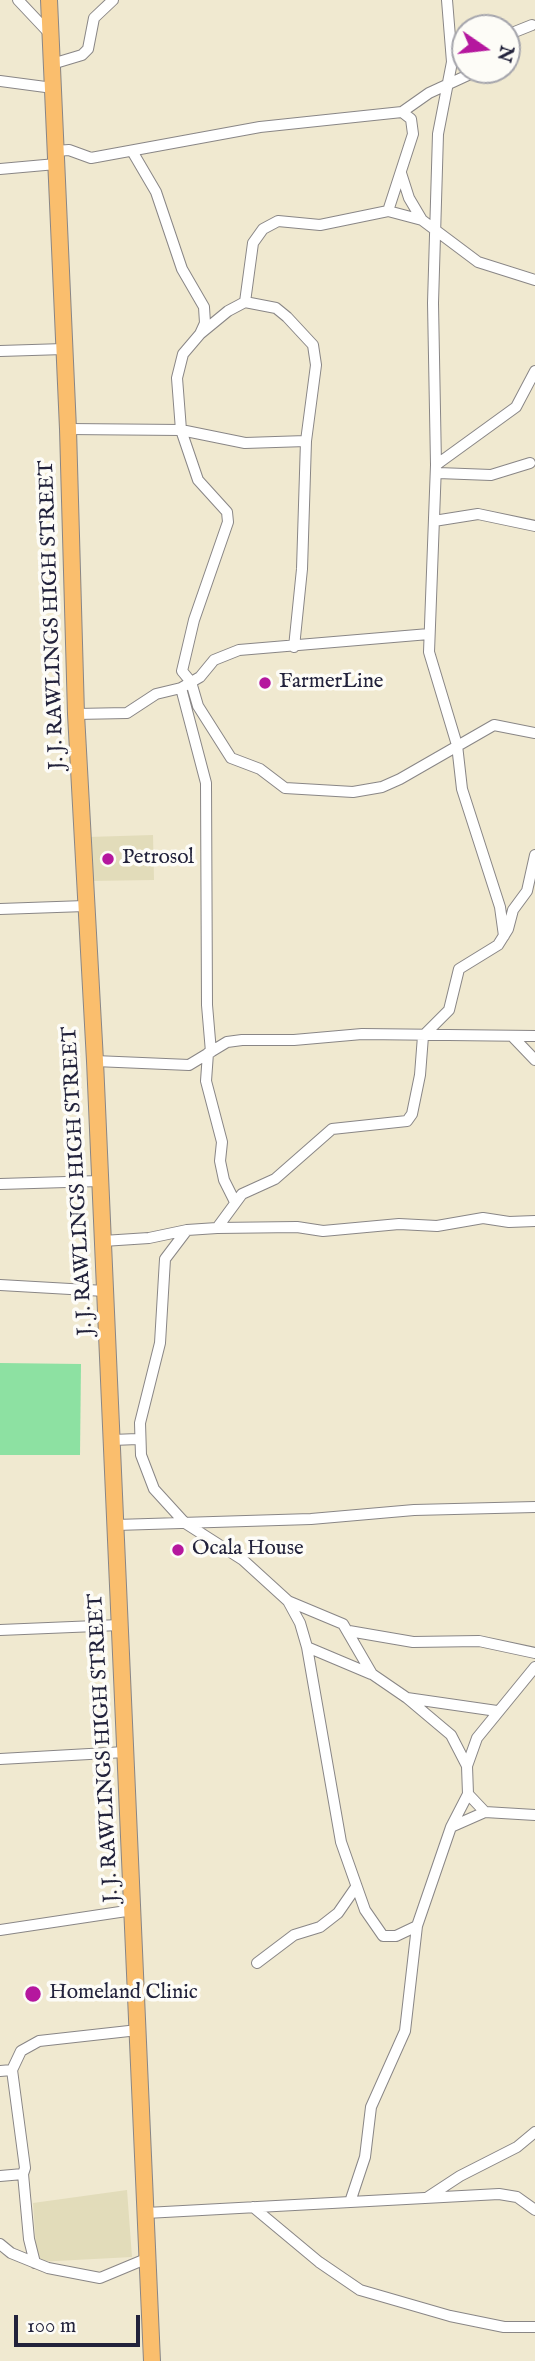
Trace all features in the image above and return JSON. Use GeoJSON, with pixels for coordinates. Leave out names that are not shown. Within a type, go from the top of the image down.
{"type":"FeatureCollection","features":[{"type":"Feature","properties":{"kind":"main road","name":"J. J. RAWLINGS HIGH STREET"},"geometry":{"type":"LineString","coordinates":[[48,0],[68,429],[76,714],[95,1061],[152,2361]]}},
{"type":"Feature","properties":{"kind":"street"},"geometry":{"type":"LineString","coordinates":[[18,0],[50,35]]}},
{"type":"Feature","properties":{"kind":"street"},"geometry":{"type":"LineString","coordinates":[[52,64],[82,55],[88,49],[94,18],[113,0]]}},
{"type":"Feature","properties":{"kind":"street"},"geometry":{"type":"LineString","coordinates":[[447,0],[452,62],[438,134],[435,231],[437,469],[433,521],[435,567],[429,652],[457,745],[462,789],[500,907],[504,936]]}},
{"type":"Feature","properties":{"kind":"street"},"geometry":{"type":"LineString","coordinates":[[521,29],[532,25]]}},
{"type":"Feature","properties":{"kind":"street"},"geometry":{"type":"LineString","coordinates":[[0,80],[53,88]]}},
{"type":"Feature","properties":{"kind":"street"},"geometry":{"type":"LineString","coordinates":[[0,169],[56,158],[69,150],[92,158],[260,127],[402,112],[429,93],[451,84]]}},
{"type":"Feature","properties":{"kind":"street"},"geometry":{"type":"LineString","coordinates":[[387,211],[413,134],[411,119],[402,112]]}},
{"type":"Feature","properties":{"kind":"street"},"geometry":{"type":"LineString","coordinates":[[132,151],[156,192],[182,268],[204,307],[205,323],[200,334]]}},
{"type":"Feature","properties":{"kind":"street"},"geometry":{"type":"LineString","coordinates":[[401,172],[409,198],[422,220],[435,231],[478,262],[535,280]]}},
{"type":"Feature","properties":{"kind":"street"},"geometry":{"type":"LineString","coordinates":[[245,302],[251,277],[249,253],[263,229],[278,221],[320,225],[387,211],[422,220]]}},
{"type":"Feature","properties":{"kind":"street"},"geometry":{"type":"LineString","coordinates":[[294,647],[302,569],[306,440],[316,365],[313,345],[276,308],[245,302],[200,334],[183,354],[177,378],[181,430],[198,480],[227,512],[228,522],[182,663],[182,671],[191,682],[198,706],[231,758],[250,764],[292,790],[340,792],[382,787],[494,725],[535,733]]}},
{"type":"Feature","properties":{"kind":"street"},"geometry":{"type":"LineString","coordinates":[[0,351],[64,349]]}},
{"type":"Feature","properties":{"kind":"street"},"geometry":{"type":"LineString","coordinates":[[437,469],[516,407],[535,371]]}},
{"type":"Feature","properties":{"kind":"street"},"geometry":{"type":"LineString","coordinates":[[68,429],[181,430],[245,443],[306,440]]}},
{"type":"Feature","properties":{"kind":"street"},"geometry":{"type":"LineString","coordinates":[[437,469],[469,477],[491,475],[530,463]]}},
{"type":"Feature","properties":{"kind":"street"},"geometry":{"type":"LineString","coordinates":[[433,521],[478,514],[535,526]]}},
{"type":"Feature","properties":{"kind":"street"},"geometry":{"type":"LineString","coordinates":[[76,714],[127,713],[156,694],[181,688],[201,677],[214,660],[239,650],[429,634]]}},
{"type":"Feature","properties":{"kind":"street"},"geometry":{"type":"LineString","coordinates":[[181,688],[206,783],[209,1052],[205,1081],[222,1142],[220,1161],[224,1180],[235,1202]]}},
{"type":"Feature","properties":{"kind":"street"},"geometry":{"type":"LineString","coordinates":[[217,1227],[235,1202],[296,1164],[313,1144],[332,1129],[407,1121],[412,1114],[420,1075],[423,1036],[449,1010],[459,969],[492,950],[504,936],[513,911],[527,891],[535,855]]}},
{"type":"Feature","properties":{"kind":"street"},"geometry":{"type":"LineString","coordinates":[[0,909],[85,906]]}},
{"type":"Feature","properties":{"kind":"street"},"geometry":{"type":"LineString","coordinates":[[95,1061],[189,1065],[227,1042],[242,1040],[294,1040],[362,1034],[535,1036]]}},
{"type":"Feature","properties":{"kind":"street"},"geometry":{"type":"LineString","coordinates":[[512,1036],[535,1060]]}},
{"type":"Feature","properties":{"kind":"street"},"geometry":{"type":"LineString","coordinates":[[0,1184],[100,1181]]}},
{"type":"Feature","properties":{"kind":"street"},"geometry":{"type":"LineString","coordinates":[[103,1241],[149,1238],[217,1227],[297,1227],[323,1231],[399,1224],[437,1226],[484,1218],[509,1222],[535,1221]]}},
{"type":"Feature","properties":{"kind":"street"},"geometry":{"type":"LineString","coordinates":[[187,1230],[166,1259],[160,1343],[138,1438],[155,1489],[185,1523],[243,1560],[288,1601],[300,1623],[307,1647],[341,1842],[365,1910],[383,1936],[407,1932],[417,1926]]}},
{"type":"Feature","properties":{"kind":"street"},"geometry":{"type":"LineString","coordinates":[[0,1285],[105,1291]]}},
{"type":"Feature","properties":{"kind":"street"},"geometry":{"type":"LineString","coordinates":[[112,1440],[138,1438]]}},
{"type":"Feature","properties":{"kind":"street"},"geometry":{"type":"LineString","coordinates":[[116,1525],[535,1507]]}},
{"type":"Feature","properties":{"kind":"street"},"geometry":{"type":"LineString","coordinates":[[288,1601],[335,1619],[349,1631],[372,1674]]}},
{"type":"Feature","properties":{"kind":"street"},"geometry":{"type":"LineString","coordinates":[[0,1630],[120,1625]]}},
{"type":"Feature","properties":{"kind":"street"},"geometry":{"type":"LineString","coordinates":[[349,1631],[413,1642],[479,1641],[535,1654]]}},
{"type":"Feature","properties":{"kind":"street"},"geometry":{"type":"LineString","coordinates":[[307,1647],[372,1674],[407,1698],[451,1735],[467,1766]]}},
{"type":"Feature","properties":{"kind":"street"},"geometry":{"type":"LineString","coordinates":[[350,2202],[365,2157],[371,2107],[405,2031],[417,1926],[451,1827],[468,1794],[467,1766],[477,1738],[535,1667]]}},
{"type":"Feature","properties":{"kind":"street"},"geometry":{"type":"LineString","coordinates":[[407,1698],[497,1711]]}},
{"type":"Feature","properties":{"kind":"street"},"geometry":{"type":"LineString","coordinates":[[0,1759],[125,1752]]}},
{"type":"Feature","properties":{"kind":"street"},"geometry":{"type":"LineString","coordinates":[[468,1794],[485,1812]]}},
{"type":"Feature","properties":{"kind":"street"},"geometry":{"type":"LineString","coordinates":[[451,1827],[485,1812],[535,1815]]}},
{"type":"Feature","properties":{"kind":"street"},"geometry":{"type":"LineString","coordinates":[[257,1963],[294,1935],[306,1933],[329,1920],[338,1913],[356,1887]]}},
{"type":"Feature","properties":{"kind":"street"},"geometry":{"type":"LineString","coordinates":[[0,1930],[133,1910]]}},
{"type":"Feature","properties":{"kind":"street"},"geometry":{"type":"LineString","coordinates":[[35,2263],[29,2239],[23,2174],[25,2168],[12,2070],[21,2051],[39,2042],[138,2030]]}},
{"type":"Feature","properties":{"kind":"street"},"geometry":{"type":"LineString","coordinates":[[0,2071],[12,2070]]}},
{"type":"Feature","properties":{"kind":"street"},"geometry":{"type":"LineString","coordinates":[[426,2198],[460,2176],[517,2147],[535,2133]]}},
{"type":"Feature","properties":{"kind":"street"},"geometry":{"type":"LineString","coordinates":[[0,2176],[23,2174]]}},
{"type":"Feature","properties":{"kind":"street"},"geometry":{"type":"LineString","coordinates":[[146,2213],[499,2194],[517,2197],[535,2210]]}},
{"type":"Feature","properties":{"kind":"street"},"geometry":{"type":"LineString","coordinates":[[253,2207],[319,2262],[360,2290],[450,2316],[504,2327],[535,2327]]}},
{"type":"Feature","properties":{"kind":"street"},"geometry":{"type":"LineString","coordinates":[[0,2244],[35,2263],[100,2278],[148,2258]]}},
{"type":"Feature","properties":{"kind":"shaded area"},"geometry":{"type":"Polygon","coordinates":[[[153,835],[154,880],[89,881],[88,837],[153,835]]]}},
{"type":"Feature","properties":{"kind":"shaded area"},"geometry":{"type":"Polygon","coordinates":[[[127,2190],[132,2257],[37,2262],[33,2203],[127,2190]]]}},
{"type":"Feature","properties":{"kind":"green space"},"geometry":{"type":"Polygon","coordinates":[[[0,1363],[81,1364],[80,1455],[0,1455],[0,1363]]]}},
{"type":"Feature","properties":{"kind":"place","name":"FarmerLine"},"geometry":{"type":"Point","coordinates":[265,683]}},
{"type":"Feature","properties":{"kind":"place","name":"Petrosol"},"geometry":{"type":"Point","coordinates":[108,859]}},
{"type":"Feature","properties":{"kind":"place","name":"Ocala House"},"geometry":{"type":"Point","coordinates":[178,1550]}},
{"type":"Feature","properties":{"kind":"place","name":"Homeland Clinic"},"geometry":{"type":"Point","coordinates":[33,1994]}}]}
